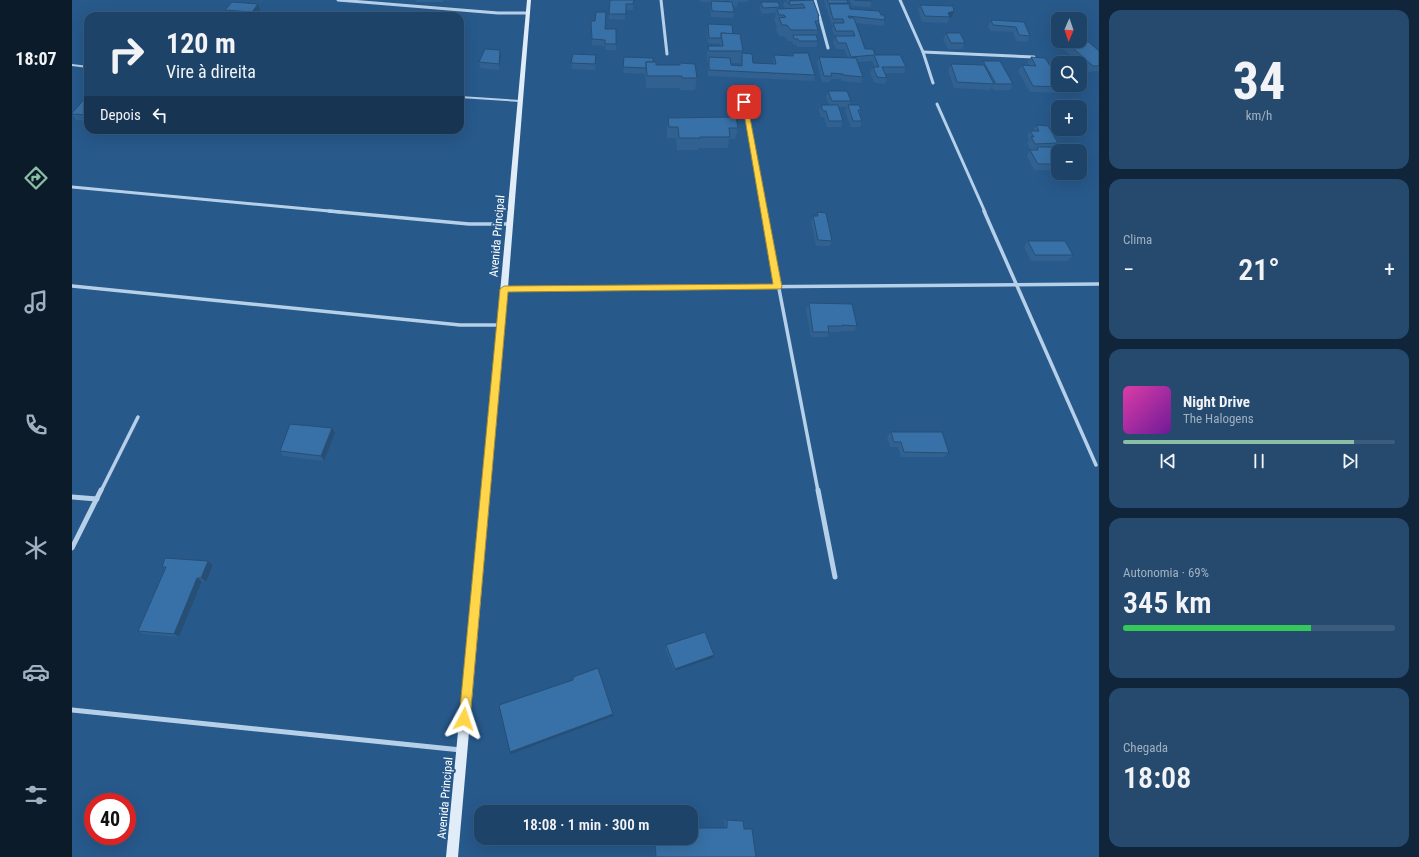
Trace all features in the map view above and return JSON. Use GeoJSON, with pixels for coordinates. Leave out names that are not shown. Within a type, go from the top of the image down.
{"type":"FeatureCollection","features":[{"type":"Feature","properties":{"kind":"street"},"geometry":{"type":"LineString","coordinates":[[338,0],[498,13],[528,14]]}},
{"type":"Feature","properties":{"kind":"street","name":"Avenida Principal"},"geometry":{"type":"LineString","coordinates":[[452,857],[529,0]]}},
{"type":"Feature","properties":{"kind":"street"},"geometry":{"type":"LineString","coordinates":[[661,0],[667,54]]}},
{"type":"Feature","properties":{"kind":"street"},"geometry":{"type":"LineString","coordinates":[[815,0],[828,48]]}},
{"type":"Feature","properties":{"kind":"street"},"geometry":{"type":"LineString","coordinates":[[900,0],[923,52],[932,83]]}},
{"type":"Feature","properties":{"kind":"street"},"geometry":{"type":"LineString","coordinates":[[923,52],[1034,57]]}},
{"type":"Feature","properties":{"kind":"street"},"geometry":{"type":"LineString","coordinates":[[744,102],[778,287],[836,577]]}},
{"type":"Feature","properties":{"kind":"street"},"geometry":{"type":"LineString","coordinates":[[937,104],[1096,465]]}},
{"type":"Feature","properties":{"kind":"street"},"geometry":{"type":"LineString","coordinates":[[72,187],[469,224],[510,224]]}},
{"type":"Feature","properties":{"kind":"street"},"geometry":{"type":"LineString","coordinates":[[504,289],[1099,284]]}},
{"type":"Feature","properties":{"kind":"street"},"geometry":{"type":"LineString","coordinates":[[72,286],[460,325],[501,325]]}},
{"type":"Feature","properties":{"kind":"street"},"geometry":{"type":"LineString","coordinates":[[72,548],[138,417]]}},
{"type":"Feature","properties":{"kind":"street"},"geometry":{"type":"LineString","coordinates":[[72,497],[98,499]]}},
{"type":"Feature","properties":{"kind":"street"},"geometry":{"type":"LineString","coordinates":[[72,710],[461,750]]}},
{"type":"Feature","properties":{"kind":"lane"},"geometry":{"type":"LineString","coordinates":[[72,65],[84,66]]}},
{"type":"Feature","properties":{"kind":"lane"},"geometry":{"type":"LineString","coordinates":[[464,97],[520,101]]}},
{"type":"Feature","properties":{"kind":"building"},"geometry":{"type":"Polygon","coordinates":[[[610,0],[634,0],[633,4],[626,4],[626,14],[609,14],[610,0]]]}},
{"type":"Feature","properties":{"kind":"building"},"geometry":{"type":"Polygon","coordinates":[[[785,0],[796,1],[789,1],[789,4],[785,0]]]}},
{"type":"Feature","properties":{"kind":"building"},"geometry":{"type":"Polygon","coordinates":[[[813,0],[819,16],[819,21],[815,21],[818,30],[791,30],[787,25],[782,25],[779,18],[786,17],[784,15],[779,15],[777,9],[805,8],[803,4],[790,5],[789,1],[813,0]]]}},
{"type":"Feature","properties":{"kind":"building"},"geometry":{"type":"Polygon","coordinates":[[[827,0],[847,0],[848,3],[828,3],[827,0]]]}},
{"type":"Feature","properties":{"kind":"building"},"geometry":{"type":"Polygon","coordinates":[[[711,1],[732,2],[734,12],[712,11],[711,1]]]}},
{"type":"Feature","properties":{"kind":"building"},"geometry":{"type":"Polygon","coordinates":[[[232,2],[258,4],[252,12],[225,10],[232,2]]]}},
{"type":"Feature","properties":{"kind":"building"},"geometry":{"type":"Polygon","coordinates":[[[761,2],[778,2],[780,7],[763,8],[761,2]]]}},
{"type":"Feature","properties":{"kind":"building"},"geometry":{"type":"Polygon","coordinates":[[[829,4],[849,4],[850,9],[879,11],[881,15],[884,15],[885,20],[848,16],[849,18],[854,18],[865,49],[873,49],[875,55],[900,55],[906,67],[882,67],[887,78],[877,77],[873,67],[879,67],[874,55],[851,57],[846,43],[838,43],[835,36],[855,36],[853,31],[836,31],[833,23],[844,23],[843,19],[833,19],[829,4]]]}},
{"type":"Feature","properties":{"kind":"building"},"geometry":{"type":"Polygon","coordinates":[[[920,5],[953,6],[954,11],[948,13],[950,17],[925,16],[920,5]]]}},
{"type":"Feature","properties":{"kind":"building"},"geometry":{"type":"Polygon","coordinates":[[[596,12],[606,12],[605,29],[616,29],[616,44],[605,44],[605,40],[592,39],[591,21],[595,21],[596,12]]]}},
{"type":"Feature","properties":{"kind":"building"},"geometry":{"type":"Polygon","coordinates":[[[991,20],[1024,22],[1030,36],[1019,35],[1016,27],[993,25],[991,20]]]}},
{"type":"Feature","properties":{"kind":"building"},"geometry":{"type":"Polygon","coordinates":[[[708,24],[732,25],[733,34],[721,33],[721,38],[709,38],[708,24]]]}},
{"type":"Feature","properties":{"kind":"building"},"geometry":{"type":"Polygon","coordinates":[[[721,33],[740,34],[743,51],[709,51],[708,46],[723,46],[721,33]]]}},
{"type":"Feature","properties":{"kind":"building"},"geometry":{"type":"Polygon","coordinates":[[[946,33],[960,33],[965,43],[951,43],[946,33]]]}},
{"type":"Feature","properties":{"kind":"building"},"geometry":{"type":"Polygon","coordinates":[[[793,35],[816,35],[818,41],[799,41],[798,39],[794,39],[793,35]]]}},
{"type":"Feature","properties":{"kind":"building"},"geometry":{"type":"Polygon","coordinates":[[[1087,40],[1099,51],[1099,66],[1093,66],[1087,61],[1087,56],[1082,56],[1073,48],[1087,48],[1087,40]]]}},
{"type":"Feature","properties":{"kind":"building"},"geometry":{"type":"Polygon","coordinates":[[[485,49],[500,50],[499,64],[479,62],[485,49]]]}},
{"type":"Feature","properties":{"kind":"building"},"geometry":{"type":"Polygon","coordinates":[[[742,53],[752,54],[753,63],[776,64],[774,55],[793,56],[793,53],[808,53],[815,75],[709,70],[709,57],[730,58],[731,65],[742,66],[742,53]]]}},
{"type":"Feature","properties":{"kind":"building"},"geometry":{"type":"Polygon","coordinates":[[[573,54],[596,55],[595,64],[571,63],[573,54]]]}},
{"type":"Feature","properties":{"kind":"building"},"geometry":{"type":"Polygon","coordinates":[[[624,57],[653,58],[653,62],[646,62],[646,68],[623,67],[624,57]]]}},
{"type":"Feature","properties":{"kind":"building"},"geometry":{"type":"Polygon","coordinates":[[[819,57],[856,58],[863,77],[831,73],[832,76],[824,76],[819,57]]]}},
{"type":"Feature","properties":{"kind":"building"},"geometry":{"type":"Polygon","coordinates":[[[1031,57],[1045,58],[1051,67],[1051,87],[1033,86],[1022,65],[1036,66],[1031,57]]]}},
{"type":"Feature","properties":{"kind":"building"},"geometry":{"type":"Polygon","coordinates":[[[983,61],[1000,61],[1013,84],[996,84],[983,61]]]}},
{"type":"Feature","properties":{"kind":"building"},"geometry":{"type":"Polygon","coordinates":[[[646,62],[656,62],[656,65],[680,65],[680,63],[695,64],[697,78],[682,78],[682,76],[647,76],[646,62]]]}},
{"type":"Feature","properties":{"kind":"building"},"geometry":{"type":"Polygon","coordinates":[[[951,64],[984,65],[994,84],[957,82],[951,64]]]}},
{"type":"Feature","properties":{"kind":"building"},"geometry":{"type":"Polygon","coordinates":[[[828,91],[847,91],[851,101],[832,101],[828,91]]]}},
{"type":"Feature","properties":{"kind":"building"},"geometry":{"type":"Polygon","coordinates":[[[84,100],[84,115],[72,113],[84,100]]]}},
{"type":"Feature","properties":{"kind":"building"},"geometry":{"type":"Polygon","coordinates":[[[821,105],[838,105],[843,121],[829,121],[826,111],[823,111],[821,105]]]}},
{"type":"Feature","properties":{"kind":"building"},"geometry":{"type":"Polygon","coordinates":[[[848,105],[859,105],[861,110],[858,110],[862,121],[853,121],[848,105]]]}},
{"type":"Feature","properties":{"kind":"building"},"geometry":{"type":"Polygon","coordinates":[[[736,117],[738,128],[729,128],[730,137],[700,138],[679,138],[678,127],[669,127],[668,118],[736,117]]]}},
{"type":"Feature","properties":{"kind":"building"},"geometry":{"type":"Polygon","coordinates":[[[1036,125],[1048,126],[1051,131],[1051,136],[1054,136],[1058,143],[1035,144],[1031,137],[1034,137],[1030,131],[1039,131],[1036,125]]]}},
{"type":"Feature","properties":{"kind":"building"},"geometry":{"type":"Polygon","coordinates":[[[1037,147],[1051,147],[1051,164],[1038,164],[1030,150],[1038,150],[1037,147]]]}},
{"type":"Feature","properties":{"kind":"building"},"geometry":{"type":"Polygon","coordinates":[[[817,212],[826,213],[832,241],[818,240],[813,216],[818,216],[817,212]]]}},
{"type":"Feature","properties":{"kind":"building"},"geometry":{"type":"Polygon","coordinates":[[[1028,241],[1065,241],[1073,255],[1035,255],[1028,241]]]}},
{"type":"Feature","properties":{"kind":"building"},"geometry":{"type":"Polygon","coordinates":[[[809,303],[852,304],[857,326],[828,326],[829,332],[813,332],[809,303]]]}},
{"type":"Feature","properties":{"kind":"building"},"geometry":{"type":"Polygon","coordinates":[[[290,424],[332,428],[321,456],[280,451],[290,424]]]}},
{"type":"Feature","properties":{"kind":"building"},"geometry":{"type":"Polygon","coordinates":[[[891,432],[942,432],[949,453],[904,452],[901,442],[894,442],[891,432]]]}},
{"type":"Feature","properties":{"kind":"building"},"geometry":{"type":"Polygon","coordinates":[[[165,558],[208,561],[201,578],[197,578],[174,634],[138,631],[166,567],[162,567],[165,558]]]}},
{"type":"Feature","properties":{"kind":"building"},"geometry":{"type":"Polygon","coordinates":[[[705,632],[714,655],[675,669],[666,645],[705,632]]]}},
{"type":"Feature","properties":{"kind":"building"},"geometry":{"type":"Polygon","coordinates":[[[598,668],[613,714],[510,752],[499,705],[573,680],[573,677],[598,668]]]}},
{"type":"Feature","properties":{"kind":"building"},"geometry":{"type":"Polygon","coordinates":[[[727,820],[743,821],[744,829],[752,829],[756,857],[656,857],[655,845],[698,845],[698,828],[727,828],[727,820]]]}},
{"type":"Feature","properties":{"kind":"route"},"geometry":{"type":"LineString","coordinates":[[464,719],[504,289],[778,287],[744,102]]}}]}
